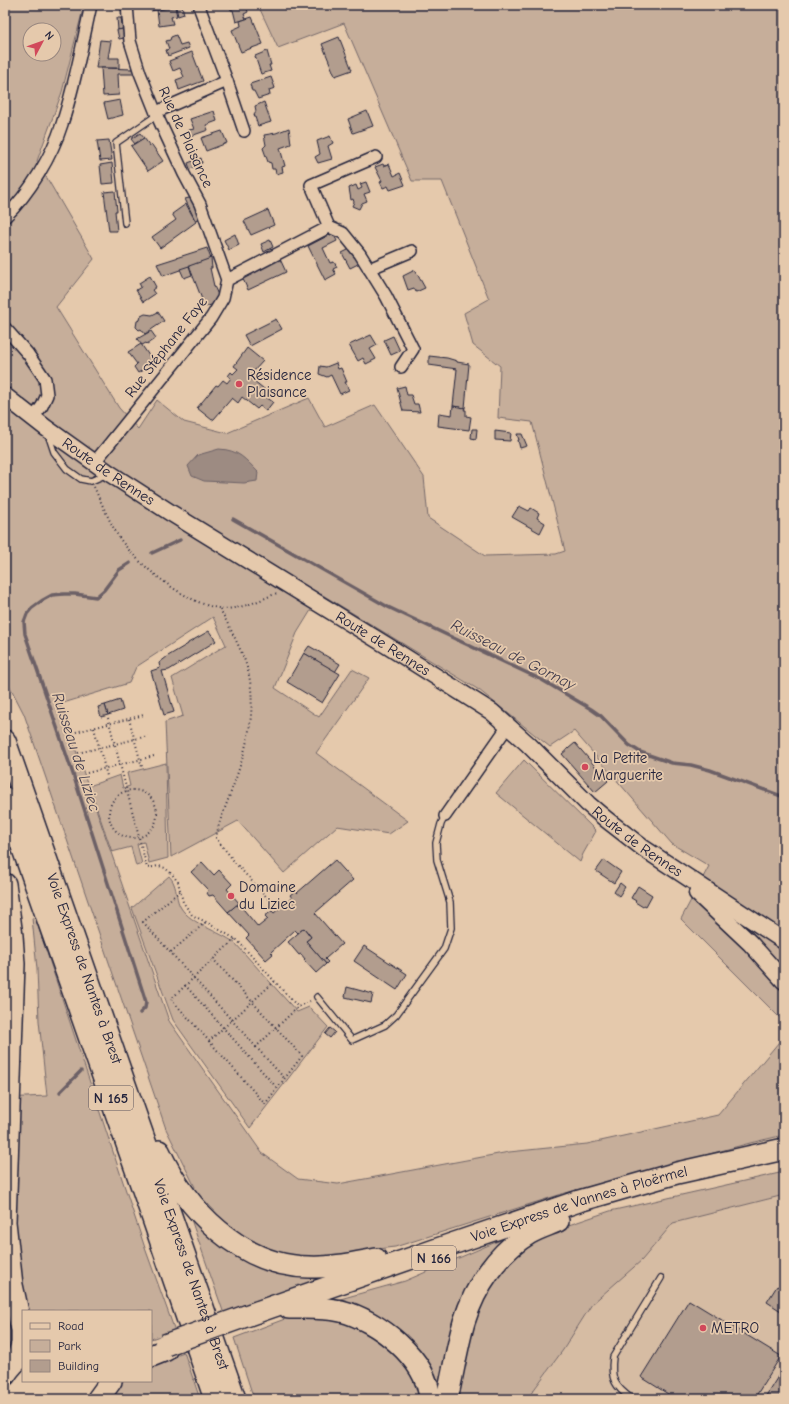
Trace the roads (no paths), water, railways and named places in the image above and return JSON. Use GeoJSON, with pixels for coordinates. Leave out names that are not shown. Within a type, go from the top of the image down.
{"type":"FeatureCollection","features":[{"type":"Feature","properties":{"kind":"highway","name":"Voie Express de Nantes à Brest"},"geometry":{"type":"LineString","coordinates":[[5,741],[235,1399]]}},
{"type":"Feature","properties":{"kind":"highway","name":"Voie Express de Nantes à Brest"},"geometry":{"type":"LineString","coordinates":[[5,798],[215,1399]]}},
{"type":"Feature","properties":{"kind":"highway"},"geometry":{"type":"LineString","coordinates":[[5,884],[14,964],[5,1222],[12,1285],[22,1330],[22,1344],[15,1364]]}},
{"type":"Feature","properties":{"kind":"highway"},"geometry":{"type":"LineString","coordinates":[[129,1096],[143,1109],[168,1169],[182,1191],[212,1224],[230,1240],[270,1261],[307,1267],[345,1265],[383,1258],[432,1245],[499,1222],[510,1224]]}},
{"type":"Feature","properties":{"kind":"highway","name":"Voie Express de Vannes à Ploërmel"},"geometry":{"type":"LineString","coordinates":[[158,1350],[510,1224],[579,1201],[677,1173],[784,1149]]}},
{"type":"Feature","properties":{"kind":"highway","name":"Voie Express de Vannes à Ploërmel"},"geometry":{"type":"LineString","coordinates":[[257,1315],[289,1308],[508,1231],[611,1198],[784,1158]]}},
{"type":"Feature","properties":{"kind":"highway"},"geometry":{"type":"LineString","coordinates":[[447,1399],[464,1321],[483,1281],[499,1259],[511,1247],[542,1227],[601,1207],[611,1198]]}},
{"type":"Feature","properties":{"kind":"highway"},"geometry":{"type":"LineString","coordinates":[[289,1308],[341,1311],[355,1316],[384,1332],[405,1350],[421,1371],[430,1394],[430,1399]]}},
{"type":"Feature","properties":{"kind":"highway"},"geometry":{"type":"LineString","coordinates":[[222,1361],[234,1374],[244,1399]]}},
{"type":"Feature","properties":{"kind":"highway"},"geometry":{"type":"LineString","coordinates":[[91,1382],[94,1389],[94,1399]]}},
{"type":"Feature","properties":{"kind":"highway"},"geometry":{"type":"LineString","coordinates":[[98,1399],[110,1382]]}},
{"type":"Feature","properties":{"kind":"main road","name":"Route de Rennes"},"geometry":{"type":"LineString","coordinates":[[5,396],[32,418],[109,474],[492,712],[528,744],[588,804],[607,820],[672,868],[784,941]]}},
{"type":"Feature","properties":{"kind":"main road"},"geometry":{"type":"LineString","coordinates":[[672,868],[682,881],[701,896],[750,943],[784,981]]}},
{"type":"Feature","properties":{"kind":"main road","name":"Route de Rennes"},"geometry":{"type":"LineString","coordinates":[[744,914],[784,933]]}},
{"type":"Feature","properties":{"kind":"street"},"geometry":{"type":"LineString","coordinates":[[5,218],[31,186],[49,155],[62,126],[72,92],[91,5]]}},
{"type":"Feature","properties":{"kind":"street","name":"Rue de Plaisance"},"geometry":{"type":"LineString","coordinates":[[127,5],[130,41],[140,72],[184,174],[200,204],[227,280]]}},
{"type":"Feature","properties":{"kind":"street"},"geometry":{"type":"LineString","coordinates":[[200,9],[244,131]]}},
{"type":"Feature","properties":{"kind":"street"},"geometry":{"type":"LineString","coordinates":[[157,113],[227,81]]}},
{"type":"Feature","properties":{"kind":"street"},"geometry":{"type":"LineString","coordinates":[[376,157],[311,185],[329,227],[343,234],[360,254],[386,296],[413,349],[401,367]]}},
{"type":"Feature","properties":{"kind":"street"},"geometry":{"type":"LineString","coordinates":[[227,280],[329,227]]}},
{"type":"Feature","properties":{"kind":"street"},"geometry":{"type":"LineString","coordinates":[[369,269],[412,251]]}},
{"type":"Feature","properties":{"kind":"street","name":"Rue Stéphane Faye"},"geometry":{"type":"LineString","coordinates":[[94,463],[211,318],[223,298],[227,280]]}},
{"type":"Feature","properties":{"kind":"street"},"geometry":{"type":"LineString","coordinates":[[5,328],[28,354],[45,379],[47,395],[42,406],[32,418]]}},
{"type":"Feature","properties":{"kind":"street"},"geometry":{"type":"LineString","coordinates":[[445,816],[508,726]]}},
{"type":"Feature","properties":{"kind":"lane"},"geometry":{"type":"LineString","coordinates":[[125,223],[116,143],[157,113]]}},
{"type":"Feature","properties":{"kind":"lane"},"geometry":{"type":"LineString","coordinates":[[46,428],[54,452],[67,469],[81,479],[91,480],[109,474]]}},
{"type":"Feature","properties":{"kind":"lane"},"geometry":{"type":"LineString","coordinates":[[316,997],[352,1040],[385,1025],[396,1015],[444,949],[451,928],[450,902],[437,860],[436,843],[441,824],[445,816]]}},
{"type":"Feature","properties":{"kind":"lane"},"geometry":{"type":"LineString","coordinates":[[632,1399],[618,1388],[613,1378],[613,1357],[661,1278]]}},
{"type":"Feature","properties":{"kind":"waterway","name":"Ruisseau de Gornay"},"geometry":{"type":"LineString","coordinates":[[233,519],[388,607],[542,680],[601,716],[629,745],[640,752],[672,763],[691,765],[710,770],[784,797]]}},
{"type":"Feature","properties":{"kind":"waterway","name":"Ruisseau de Liziec"},"geometry":{"type":"LineString","coordinates":[[152,553],[180,540]]}},
{"type":"Feature","properties":{"kind":"waterway","name":"Ruisseau de Liziec"},"geometry":{"type":"LineString","coordinates":[[130,563],[119,570],[104,590],[96,597],[75,594],[52,595],[32,608],[27,614],[24,622],[25,634],[74,777],[146,1002],[145,1008],[140,1013]]}},
{"type":"Feature","properties":{"kind":"waterway","name":"Ruisseau de Liziec"},"geometry":{"type":"LineString","coordinates":[[60,1092],[81,1071]]}},
{"type":"Feature","properties":{"kind":"place","name":"Résidence Plaisance"},"geometry":{"type":"Point","coordinates":[239,384]}},
{"type":"Feature","properties":{"kind":"place","name":"La Petite Marguerite"},"geometry":{"type":"Point","coordinates":[585,767]}},
{"type":"Feature","properties":{"kind":"place","name":"Domaine du Liziec"},"geometry":{"type":"Point","coordinates":[231,896]}},
{"type":"Feature","properties":{"kind":"place","name":"METRO"},"geometry":{"type":"Point","coordinates":[703,1328]}}]}
